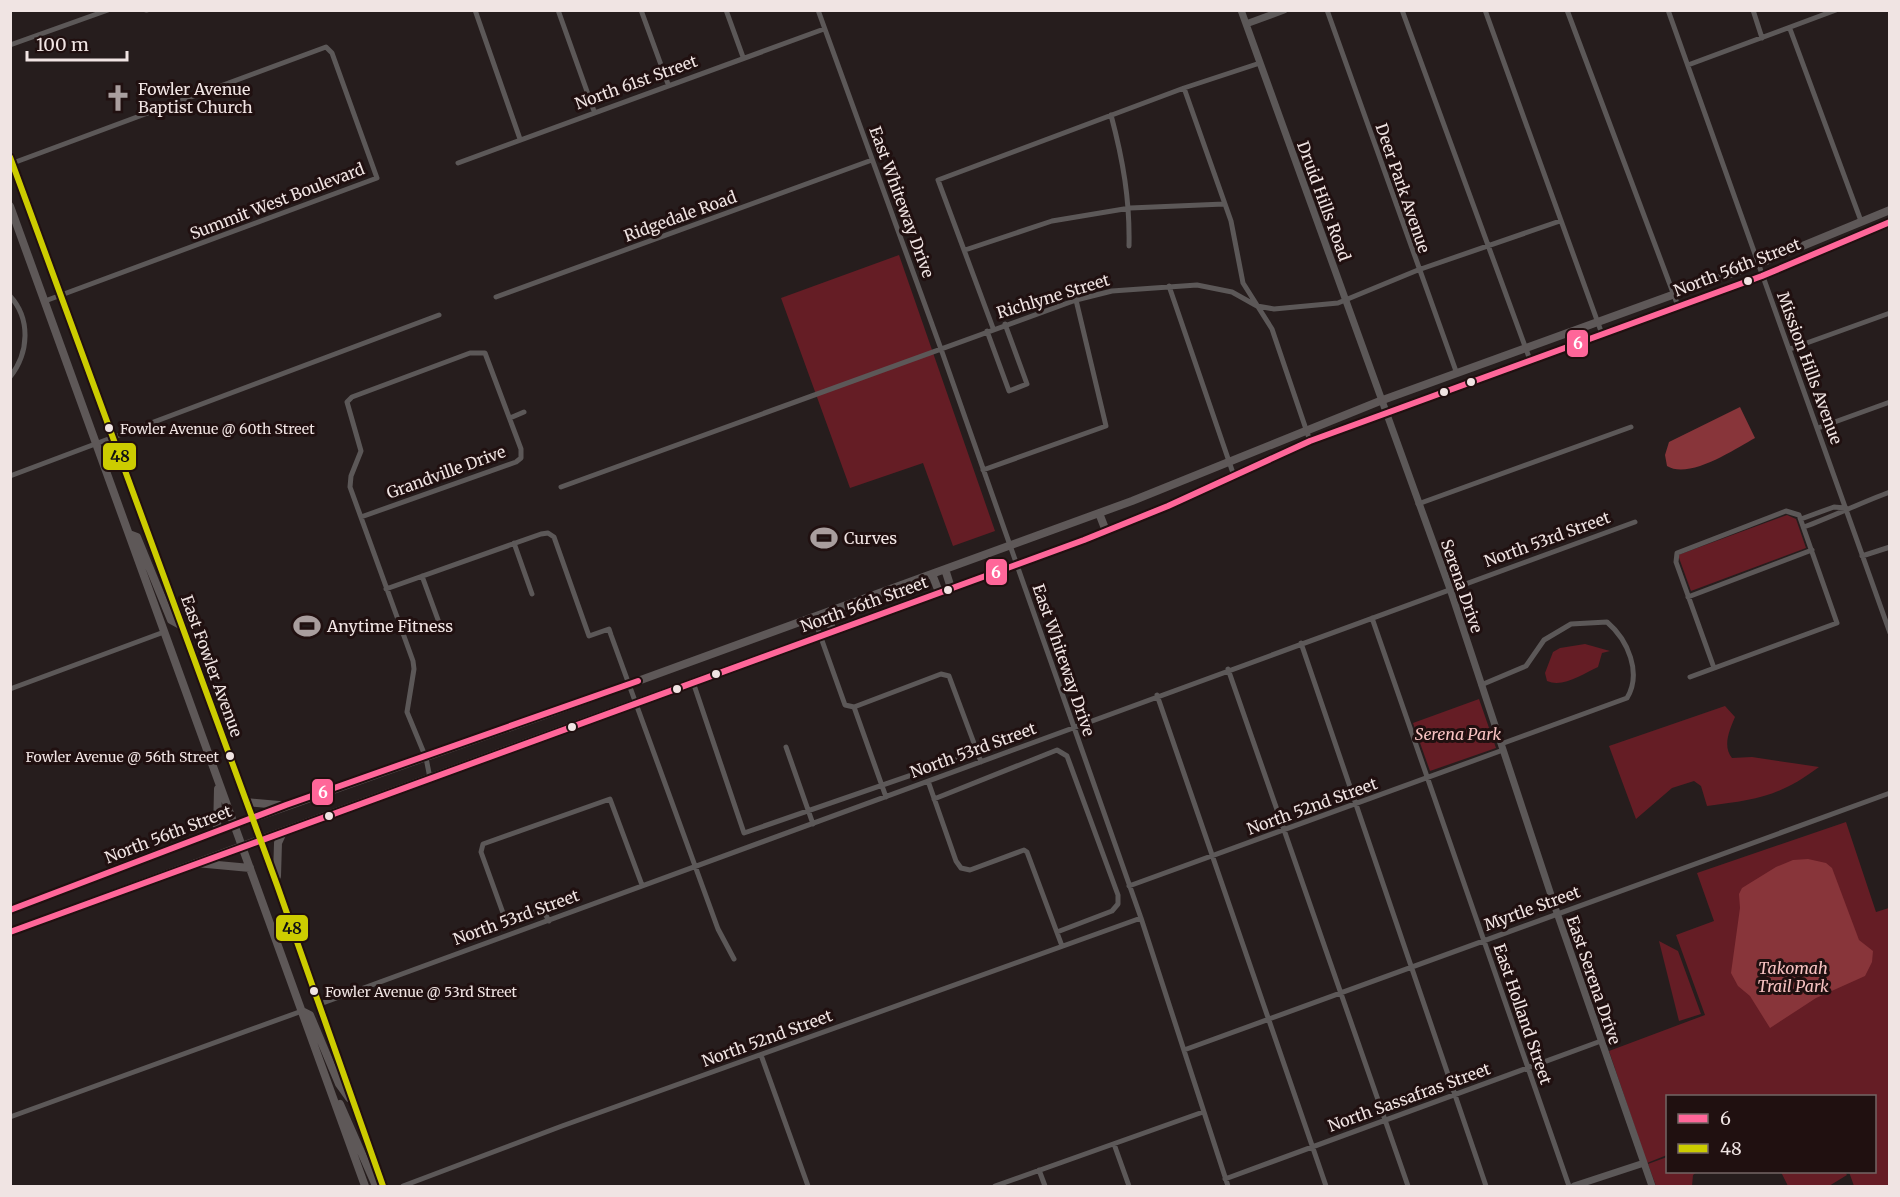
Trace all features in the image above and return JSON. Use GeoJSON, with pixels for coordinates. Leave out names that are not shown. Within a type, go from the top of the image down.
{"type":"FeatureCollection","features":[{"type":"Feature","properties":{"kind":"main road","name":"East Fowler Avenue"},"geometry":{"type":"LineString","coordinates":[[12,159],[320,1004],[383,1186]]}},
{"type":"Feature","properties":{"kind":"main road","name":"East Fowler Avenue"},"geometry":{"type":"LineString","coordinates":[[10,206],[365,1186]]}},
{"type":"Feature","properties":{"kind":"main road","name":"North 56th Street"},"geometry":{"type":"LineString","coordinates":[[10,910],[286,805],[426,758],[1099,513],[1380,401],[1758,264],[1890,210]]}},
{"type":"Feature","properties":{"kind":"main road","name":"North 56th Street"},"geometry":{"type":"LineString","coordinates":[[10,932],[1106,531],[1310,441],[1762,276],[1890,222]]}},
{"type":"Feature","properties":{"kind":"main road"},"geometry":{"type":"LineString","coordinates":[[1099,513],[1106,531]]}},
{"type":"Feature","properties":{"kind":"main road"},"geometry":{"type":"LineString","coordinates":[[129,534],[137,537],[171,620],[182,626]]}},
{"type":"Feature","properties":{"kind":"main road"},"geometry":{"type":"LineString","coordinates":[[945,569],[951,588]]}},
{"type":"Feature","properties":{"kind":"main road"},"geometry":{"type":"LineString","coordinates":[[932,574],[939,592]]}},
{"type":"Feature","properties":{"kind":"main road"},"geometry":{"type":"LineString","coordinates":[[826,613],[832,632]]}},
{"type":"Feature","properties":{"kind":"main road"},"geometry":{"type":"LineString","coordinates":[[217,780],[219,805],[217,832]]}},
{"type":"Feature","properties":{"kind":"main road"},"geometry":{"type":"LineString","coordinates":[[246,802],[286,805]]}},
{"type":"Feature","properties":{"kind":"main road"},"geometry":{"type":"LineString","coordinates":[[277,885],[278,843],[283,832]]}},
{"type":"Feature","properties":{"kind":"main road"},"geometry":{"type":"LineString","coordinates":[[196,863],[250,868]]}},
{"type":"Feature","properties":{"kind":"main road"},"geometry":{"type":"LineString","coordinates":[[302,1011],[310,1015],[339,1084],[355,1106]]}},
{"type":"Feature","properties":{"kind":"main road"},"geometry":{"type":"LineString","coordinates":[[330,1088],[353,1131],[376,1186]]}},
{"type":"Feature","properties":{"kind":"street"},"geometry":{"type":"LineString","coordinates":[[10,45],[108,10]]}},
{"type":"Feature","properties":{"kind":"street"},"geometry":{"type":"LineString","coordinates":[[475,10],[520,139]]}},
{"type":"Feature","properties":{"kind":"street"},"geometry":{"type":"LineString","coordinates":[[558,10],[594,111]]}},
{"type":"Feature","properties":{"kind":"street"},"geometry":{"type":"LineString","coordinates":[[641,10],[668,84]]}},
{"type":"Feature","properties":{"kind":"street"},"geometry":{"type":"LineString","coordinates":[[726,10],[742,57]]}},
{"type":"Feature","properties":{"kind":"street","name":"East Whiteway Drive"},"geometry":{"type":"LineString","coordinates":[[818,10],[942,349],[1141,918],[1228,1186]]}},
{"type":"Feature","properties":{"kind":"street","name":"Druid Hills Road"},"geometry":{"type":"LineString","coordinates":[[1241,10],[1346,299],[1380,401]]}},
{"type":"Feature","properties":{"kind":"street"},"geometry":{"type":"LineString","coordinates":[[1246,24],[1284,10]]}},
{"type":"Feature","properties":{"kind":"street","name":"Deer Park Avenue"},"geometry":{"type":"LineString","coordinates":[[1327,10],[1457,374]]}},
{"type":"Feature","properties":{"kind":"street"},"geometry":{"type":"LineString","coordinates":[[1402,10],[1530,360]]}},
{"type":"Feature","properties":{"kind":"street"},"geometry":{"type":"LineString","coordinates":[[1485,10],[1602,334]]}},
{"type":"Feature","properties":{"kind":"street"},"geometry":{"type":"LineString","coordinates":[[1567,10],[1678,306]]}},
{"type":"Feature","properties":{"kind":"street","name":"Mission Hills Avenue"},"geometry":{"type":"LineString","coordinates":[[1668,10],[1890,633]]}},
{"type":"Feature","properties":{"kind":"street"},"geometry":{"type":"LineString","coordinates":[[1753,10],[1762,38]]}},
{"type":"Feature","properties":{"kind":"street"},"geometry":{"type":"LineString","coordinates":[[1688,65],[1836,10]]}},
{"type":"Feature","properties":{"kind":"street","name":"North 61st Street"},"geometry":{"type":"LineString","coordinates":[[458,162],[824,29]]}},
{"type":"Feature","properties":{"kind":"street"},"geometry":{"type":"LineString","coordinates":[[1790,29],[1861,221]]}},
{"type":"Feature","properties":{"kind":"street","name":"Summit West Boulevard"},"geometry":{"type":"LineString","coordinates":[[12,159],[326,47],[335,62],[377,178],[45,302]]}},
{"type":"Feature","properties":{"kind":"street"},"geometry":{"type":"LineString","coordinates":[[1005,324],[1027,384],[1009,390],[965,250],[938,180],[1184,88],[1260,63]]}},
{"type":"Feature","properties":{"kind":"street"},"geometry":{"type":"LineString","coordinates":[[1184,88],[1231,221],[1243,283],[1272,329],[1310,441]]}},
{"type":"Feature","properties":{"kind":"street"},"geometry":{"type":"LineString","coordinates":[[1111,115],[1124,163],[1130,208],[1129,246]]}},
{"type":"Feature","properties":{"kind":"street","name":"Ridgedale Road"},"geometry":{"type":"LineString","coordinates":[[496,297],[872,160]]}},
{"type":"Feature","properties":{"kind":"street"},"geometry":{"type":"LineString","coordinates":[[965,250],[1052,220],[1130,208],[1224,204]]}},
{"type":"Feature","properties":{"kind":"street","name":"Richlyne Street"},"geometry":{"type":"LineString","coordinates":[[561,487],[1076,300],[1112,291],[1197,285],[1232,292],[1257,306],[1274,309],[1338,303],[1418,270],[1560,220]]}},
{"type":"Feature","properties":{"kind":"street"},"geometry":{"type":"LineString","coordinates":[[1169,286],[1234,476]]}},
{"type":"Feature","properties":{"kind":"street"},"geometry":{"type":"LineString","coordinates":[[10,296],[21,312],[25,342],[20,361],[10,377]]}},
{"type":"Feature","properties":{"kind":"street"},"geometry":{"type":"LineString","coordinates":[[983,470],[1106,426],[1076,300]]}},
{"type":"Feature","properties":{"kind":"street"},"geometry":{"type":"LineString","coordinates":[[1790,349],[1890,313]]}},
{"type":"Feature","properties":{"kind":"street"},"geometry":{"type":"LineString","coordinates":[[10,476],[97,446],[439,315]]}},
{"type":"Feature","properties":{"kind":"street","name":"Grandville Drive"},"geometry":{"type":"LineString","coordinates":[[361,517],[516,462],[521,458],[521,450],[485,353],[478,352],[351,397],[347,407],[361,451],[351,476],[350,488],[413,661],[414,669],[407,712],[426,758],[431,779]]}},
{"type":"Feature","properties":{"kind":"street","name":"Serena Drive"},"geometry":{"type":"LineString","coordinates":[[1380,401],[1450,589],[1512,782]]}},
{"type":"Feature","properties":{"kind":"street"},"geometry":{"type":"LineString","coordinates":[[1818,428],[1890,402]]}},
{"type":"Feature","properties":{"kind":"street"},"geometry":{"type":"LineString","coordinates":[[510,418],[524,412]]}},
{"type":"Feature","properties":{"kind":"street"},"geometry":{"type":"LineString","coordinates":[[1418,504],[1631,427]]}},
{"type":"Feature","properties":{"kind":"street"},"geometry":{"type":"LineString","coordinates":[[1804,527],[1834,516],[1845,508],[1890,492]]}},
{"type":"Feature","properties":{"kind":"street"},"geometry":{"type":"LineString","coordinates":[[1800,519],[1834,507],[1845,508]]}},
{"type":"Feature","properties":{"kind":"street"},"geometry":{"type":"LineString","coordinates":[[1690,677],[1837,623],[1804,527],[1794,511],[1786,511],[1677,553],[1676,562],[1714,668]]}},
{"type":"Feature","properties":{"kind":"street","name":"North 53rd Street"},"geometry":{"type":"LineString","coordinates":[[320,1004],[981,762],[1157,695],[1635,522]]}},
{"type":"Feature","properties":{"kind":"street"},"geometry":{"type":"LineString","coordinates":[[386,589],[541,534],[548,533],[554,537],[589,636],[609,629],[718,929],[734,959]]}},
{"type":"Feature","properties":{"kind":"street"},"geometry":{"type":"LineString","coordinates":[[514,543],[532,594]]}},
{"type":"Feature","properties":{"kind":"street"},"geometry":{"type":"LineString","coordinates":[[1862,556],[1890,547]]}},
{"type":"Feature","properties":{"kind":"street"},"geometry":{"type":"LineString","coordinates":[[1688,597],[1812,550]]}},
{"type":"Feature","properties":{"kind":"street"},"geometry":{"type":"LineString","coordinates":[[422,576],[441,628]]}},
{"type":"Feature","properties":{"kind":"street"},"geometry":{"type":"LineString","coordinates":[[814,618],[844,705],[854,707],[946,674],[954,682],[981,762]]}},
{"type":"Feature","properties":{"kind":"street","name":"East Holland Street"},"geometry":{"type":"LineString","coordinates":[[1372,618],[1569,1186]]}},
{"type":"Feature","properties":{"kind":"street","name":"North 52nd Street"},"geometry":{"type":"LineString","coordinates":[[1129,886],[1428,778],[1627,699],[1634,687],[1634,669],[1620,634],[1607,622],[1571,624],[1544,640],[1526,666],[1481,685]]}},
{"type":"Feature","properties":{"kind":"street"},"geometry":{"type":"LineString","coordinates":[[10,689],[164,632]]}},
{"type":"Feature","properties":{"kind":"street"},"geometry":{"type":"LineString","coordinates":[[1301,643],[1486,1186]]}},
{"type":"Feature","properties":{"kind":"street"},"geometry":{"type":"LineString","coordinates":[[1228,669],[1408,1186]]}},
{"type":"Feature","properties":{"kind":"street"},"geometry":{"type":"LineString","coordinates":[[693,682],[744,833],[978,752]]}},
{"type":"Feature","properties":{"kind":"street"},"geometry":{"type":"LineString","coordinates":[[1157,695],[1326,1186]]}},
{"type":"Feature","properties":{"kind":"street"},"geometry":{"type":"LineString","coordinates":[[854,707],[886,797]]}},
{"type":"Feature","properties":{"kind":"street"},"geometry":{"type":"LineString","coordinates":[[786,747],[813,824]]}},
{"type":"Feature","properties":{"kind":"street"},"geometry":{"type":"LineString","coordinates":[[934,799],[1057,750],[1066,756],[1118,895],[1118,904],[1112,911],[1057,932]]}},
{"type":"Feature","properties":{"kind":"street"},"geometry":{"type":"LineString","coordinates":[[928,781],[956,861],[961,868],[970,870],[1024,850],[1027,852],[1062,946]]}},
{"type":"Feature","properties":{"kind":"street","name":"East Serena Drive"},"geometry":{"type":"LineString","coordinates":[[1512,782],[1652,1186]]}},
{"type":"Feature","properties":{"kind":"street","name":"Myrtle Street"},"geometry":{"type":"LineString","coordinates":[[1184,1050],[1890,793]]}},
{"type":"Feature","properties":{"kind":"street"},"geometry":{"type":"LineString","coordinates":[[549,921],[543,910],[510,917],[503,913],[481,852],[483,844],[610,799],[642,885]]}},
{"type":"Feature","properties":{"kind":"street","name":"North 52nd Street"},"geometry":{"type":"LineString","coordinates":[[403,1186],[562,1126],[1141,918]]}},
{"type":"Feature","properties":{"kind":"street"},"geometry":{"type":"LineString","coordinates":[[10,1117],[302,1011]]}},
{"type":"Feature","properties":{"kind":"street","name":"North Sassafras Street"},"geometry":{"type":"LineString","coordinates":[[1225,1179],[1601,1041]]}},
{"type":"Feature","properties":{"kind":"street"},"geometry":{"type":"LineString","coordinates":[[760,1055],[808,1186]]}},
{"type":"Feature","properties":{"kind":"street"},"geometry":{"type":"LineString","coordinates":[[994,1186],[1203,1112]]}},
{"type":"Feature","properties":{"kind":"street"},"geometry":{"type":"LineString","coordinates":[[1114,1144],[1129,1186]]}},
{"type":"Feature","properties":{"kind":"street"},"geometry":{"type":"LineString","coordinates":[[1574,1186],[1644,1163]]}},
{"type":"Feature","properties":{"kind":"street"},"geometry":{"type":"LineString","coordinates":[[1039,1170],[1045,1186]]}},
{"type":"Feature","properties":{"kind":"green space"},"geometry":{"type":"Polygon","coordinates":[[[899,255],[995,531],[953,546],[923,463],[850,488],[781,298],[899,255]]]}},
{"type":"Feature","properties":{"kind":"green space"},"geometry":{"type":"Polygon","coordinates":[[[1787,515],[1796,519],[1806,548],[1691,591],[1678,555],[1787,515]]]}},
{"type":"Feature","properties":{"kind":"green space"},"geometry":{"type":"Polygon","coordinates":[[[1585,644],[1610,651],[1602,653],[1598,667],[1560,683],[1547,681],[1545,673],[1553,652],[1560,648],[1585,644]]]}},
{"type":"Feature","properties":{"kind":"green space","name":"Serena Park"},"geometry":{"type":"Polygon","coordinates":[[[1479,699],[1496,748],[1430,771],[1413,723],[1479,699]]]}},
{"type":"Feature","properties":{"kind":"green space"},"geometry":{"type":"Polygon","coordinates":[[[1725,706],[1735,717],[1727,743],[1732,758],[1752,757],[1819,767],[1791,785],[1766,796],[1707,806],[1701,786],[1694,781],[1672,788],[1636,819],[1609,746],[1725,706]]]}},
{"type":"Feature","properties":{"kind":"green space","name":"Takomah Trail Park"},"geometry":{"type":"Polygon","coordinates":[[[1846,822],[1876,912],[1889,908],[1889,1186],[1854,1186],[1849,1173],[1876,1173],[1876,1095],[1666,1095],[1666,1155],[1647,1163],[1609,1051],[1705,1015],[1676,935],[1714,921],[1697,873],[1846,822]]]}},
{"type":"Feature","properties":{"kind":"green space"},"geometry":{"type":"Polygon","coordinates":[[[1659,941],[1678,951],[1701,1014],[1679,1021],[1659,941]]]}},
{"type":"Feature","properties":{"kind":"green space"},"geometry":{"type":"Polygon","coordinates":[[[1666,1157],[1666,1173],[1696,1173],[1693,1175],[1692,1186],[1656,1186],[1648,1164],[1666,1157]]]}},
{"type":"Feature","properties":{"kind":"green space"},"geometry":{"type":"Polygon","coordinates":[[[1782,1173],[1846,1173],[1847,1175],[1829,1186],[1788,1186],[1782,1173]]]}},
{"type":"Feature","properties":{"kind":"shaded area"},"geometry":{"type":"Polygon","coordinates":[[[1740,407],[1755,438],[1699,466],[1676,469],[1667,466],[1665,455],[1669,442],[1740,407]]]}},
{"type":"Feature","properties":{"kind":"shaded area"},"geometry":{"type":"Polygon","coordinates":[[[1808,859],[1826,863],[1832,868],[1859,940],[1873,951],[1872,962],[1865,976],[1816,998],[1770,1028],[1750,996],[1738,986],[1731,973],[1740,908],[1739,894],[1742,888],[1776,867],[1793,860],[1808,859]]]}},
{"type":"Feature","properties":{"kind":"transit line","name":"48"},"geometry":{"type":"LineString","coordinates":[[10,157],[277,885],[383,1186]]}},
{"type":"Feature","properties":{"kind":"transit line","name":"6"},"geometry":{"type":"LineString","coordinates":[[10,932],[1084,540],[1168,506],[1310,441],[1762,276],[1890,222]]}},
{"type":"Feature","properties":{"kind":"transit line","name":"6"},"geometry":{"type":"LineString","coordinates":[[10,910],[286,805],[638,681]]}},
{"type":"Feature","properties":{"kind":"place","name":"Fowler Avenue Baptist Church"},"geometry":{"type":"Point","coordinates":[118,98]}},
{"type":"Feature","properties":{"kind":"place","name":"Fowler Avenue @ 60th Street"},"geometry":{"type":"Point","coordinates":[109,428]}},
{"type":"Feature","properties":{"kind":"place","name":"Curves"},"geometry":{"type":"Point","coordinates":[824,538]}},
{"type":"Feature","properties":{"kind":"place","name":"Anytime Fitness"},"geometry":{"type":"Point","coordinates":[307,626]}},
{"type":"Feature","properties":{"kind":"place","name":"Fowler Avenue @ 56th Street"},"geometry":{"type":"Point","coordinates":[230,756]}},
{"type":"Feature","properties":{"kind":"place","name":"Fowler Avenue @ 53rd Street"},"geometry":{"type":"Point","coordinates":[314,991]}}]}
